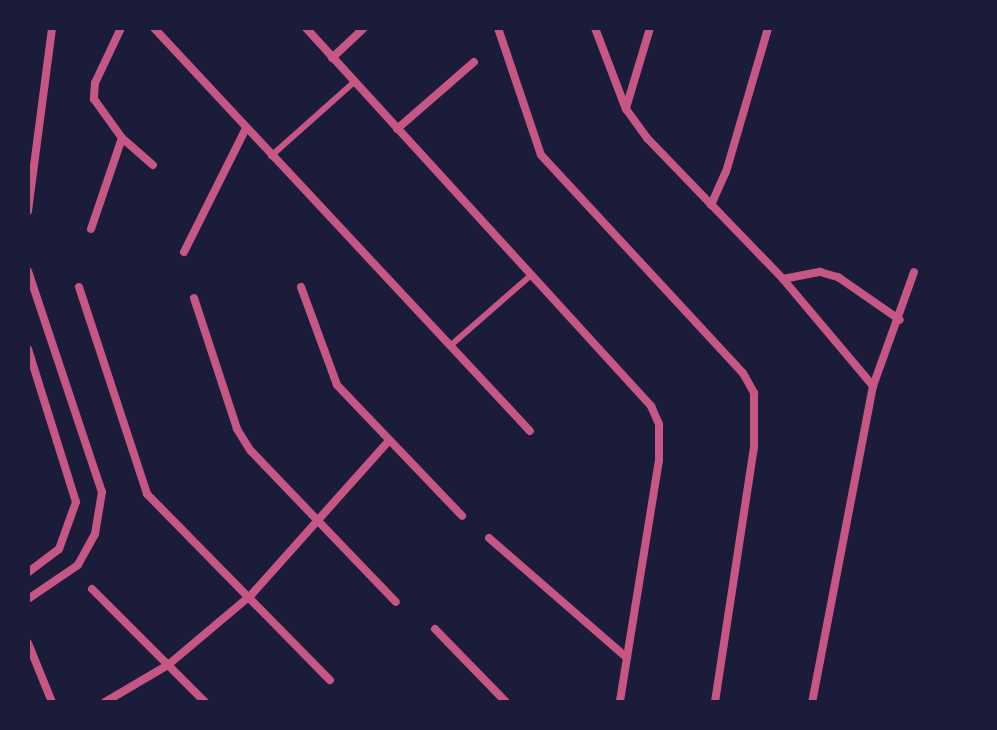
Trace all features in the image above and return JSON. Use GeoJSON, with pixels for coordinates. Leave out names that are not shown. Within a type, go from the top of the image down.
{"type":"FeatureCollection","features":[{"type":"Feature","properties":{"kind":"street"},"geometry":{"type":"LineString","coordinates":[[28,211],[52,28]]}},
{"type":"Feature","properties":{"kind":"street"},"geometry":{"type":"LineString","coordinates":[[121,28],[93,93],[122,138],[153,165]]}},
{"type":"Feature","properties":{"kind":"street"},"geometry":{"type":"LineString","coordinates":[[154,28],[530,431]]}},
{"type":"Feature","properties":{"kind":"street"},"geometry":{"type":"LineString","coordinates":[[306,28],[530,276],[638,390],[659,424],[659,460],[620,702]]}},
{"type":"Feature","properties":{"kind":"street"},"geometry":{"type":"LineString","coordinates":[[332,58],[364,28]]}},
{"type":"Feature","properties":{"kind":"street"},"geometry":{"type":"LineString","coordinates":[[498,28],[541,155],[743,373],[754,393],[754,447],[715,702]]}},
{"type":"Feature","properties":{"kind":"street"},"geometry":{"type":"LineString","coordinates":[[595,28],[626,109],[711,205],[783,279],[873,386]]}},
{"type":"Feature","properties":{"kind":"street"},"geometry":{"type":"LineString","coordinates":[[626,109],[650,28]]}},
{"type":"Feature","properties":{"kind":"street"},"geometry":{"type":"LineString","coordinates":[[711,205],[726,172],[768,28]]}},
{"type":"Feature","properties":{"kind":"street"},"geometry":{"type":"LineString","coordinates":[[397,129],[474,62]]}},
{"type":"Feature","properties":{"kind":"street"},"geometry":{"type":"LineString","coordinates":[[184,252],[246,128]]}},
{"type":"Feature","properties":{"kind":"street"},"geometry":{"type":"LineString","coordinates":[[91,229],[122,138]]}},
{"type":"Feature","properties":{"kind":"street"},"geometry":{"type":"LineString","coordinates":[[28,271],[102,492],[95,534],[78,565],[28,599]]}},
{"type":"Feature","properties":{"kind":"street"},"geometry":{"type":"LineString","coordinates":[[783,279],[820,272],[838,277],[900,320]]}},
{"type":"Feature","properties":{"kind":"street"},"geometry":{"type":"LineString","coordinates":[[812,702],[873,386],[887,339],[900,320],[914,272]]}},
{"type":"Feature","properties":{"kind":"street"},"geometry":{"type":"LineString","coordinates":[[79,287],[147,494],[251,595],[330,680]]}},
{"type":"Feature","properties":{"kind":"street"},"geometry":{"type":"LineString","coordinates":[[301,287],[331,375],[388,442],[462,516]]}},
{"type":"Feature","properties":{"kind":"street"},"geometry":{"type":"LineString","coordinates":[[194,298],[237,429],[396,602]]}},
{"type":"Feature","properties":{"kind":"street"},"geometry":{"type":"LineString","coordinates":[[28,349],[76,502],[59,549],[28,572]]}},
{"type":"Feature","properties":{"kind":"street"},"geometry":{"type":"LineString","coordinates":[[105,702],[168,665],[251,595],[388,442]]}},
{"type":"Feature","properties":{"kind":"street"},"geometry":{"type":"LineString","coordinates":[[489,538],[627,658]]}},
{"type":"Feature","properties":{"kind":"street"},"geometry":{"type":"LineString","coordinates":[[92,589],[205,702]]}},
{"type":"Feature","properties":{"kind":"street"},"geometry":{"type":"LineString","coordinates":[[435,629],[506,702]]}},
{"type":"Feature","properties":{"kind":"street"},"geometry":{"type":"LineString","coordinates":[[28,643],[52,702]]}},
{"type":"Feature","properties":{"kind":"lane"},"geometry":{"type":"LineString","coordinates":[[271,156],[354,82]]}},
{"type":"Feature","properties":{"kind":"lane"},"geometry":{"type":"LineString","coordinates":[[450,346],[530,276]]}}]}
